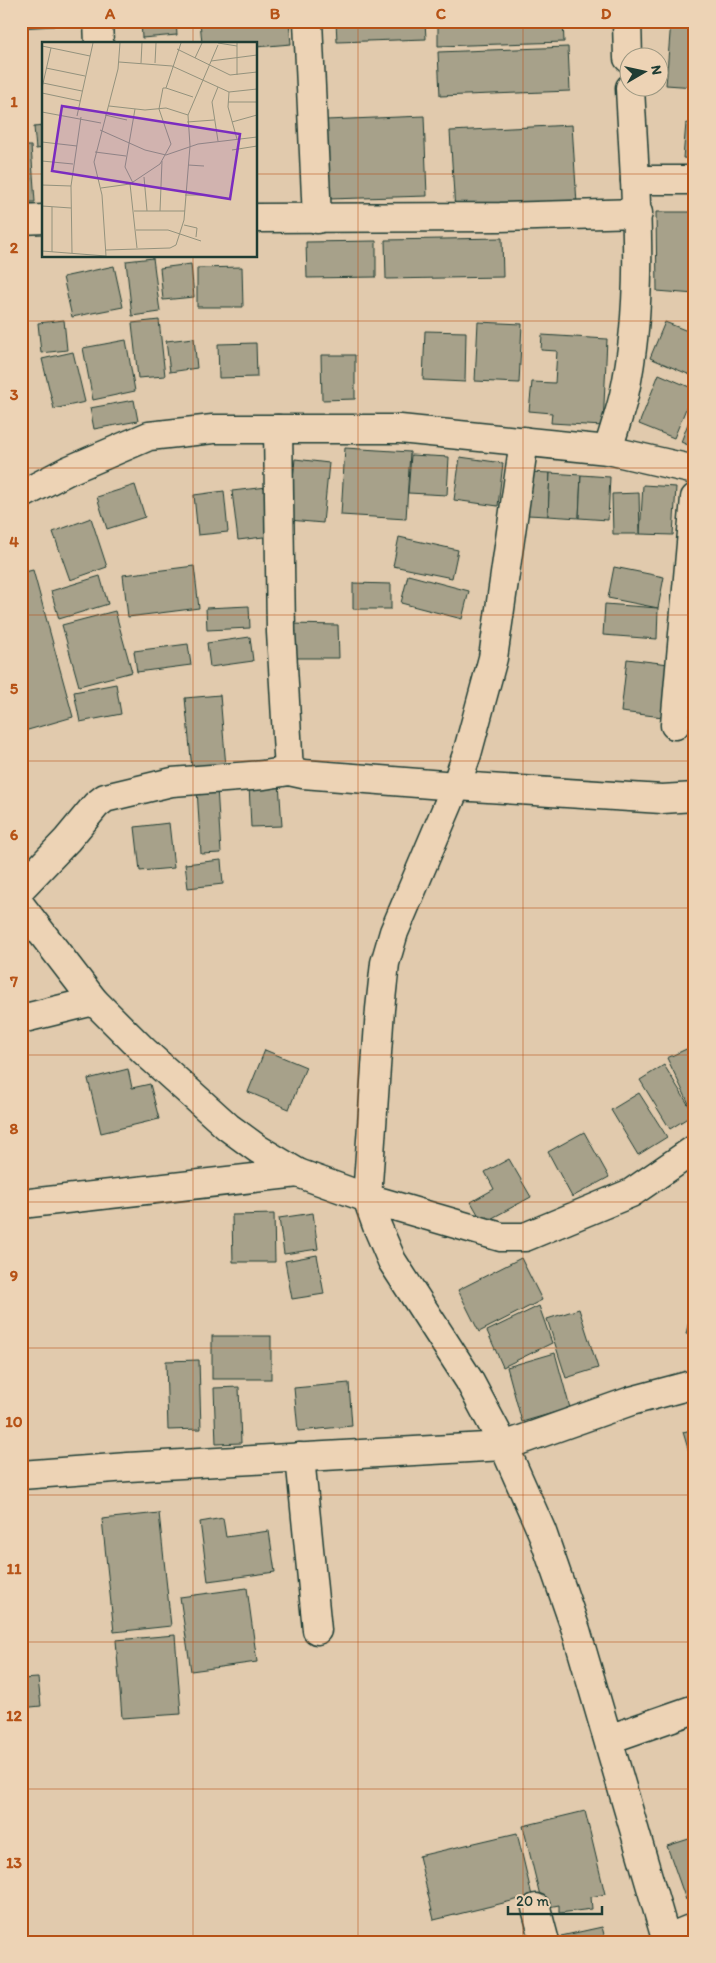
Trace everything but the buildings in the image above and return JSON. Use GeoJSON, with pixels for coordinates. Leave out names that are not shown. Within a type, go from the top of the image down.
{"type":"FeatureCollection","features":[{"type":"Feature","properties":{"kind":"street"},"geometry":{"type":"LineString","coordinates":[[98,21],[99,42]]}},
{"type":"Feature","properties":{"kind":"street"},"geometry":{"type":"LineString","coordinates":[[308,21],[317,219]]}},
{"type":"Feature","properties":{"kind":"street"},"geometry":{"type":"LineString","coordinates":[[627,21],[628,48]]}},
{"type":"Feature","properties":{"kind":"street"},"geometry":{"type":"LineString","coordinates":[[608,450],[624,396],[633,346],[638,214],[631,98]]}},
{"type":"Feature","properties":{"kind":"street"},"geometry":{"type":"LineString","coordinates":[[635,180],[695,180]]}},
{"type":"Feature","properties":{"kind":"street"},"geometry":{"type":"LineString","coordinates":[[258,218],[317,219],[638,214]]}},
{"type":"Feature","properties":{"kind":"street"},"geometry":{"type":"LineString","coordinates":[[21,220],[42,219]]}},
{"type":"Feature","properties":{"kind":"street"},"geometry":{"type":"LineString","coordinates":[[21,495],[67,470],[149,436],[213,429],[400,429],[608,450],[695,470]]}},
{"type":"Feature","properties":{"kind":"street"},"geometry":{"type":"LineString","coordinates":[[278,429],[281,632],[290,771]]}},
{"type":"Feature","properties":{"kind":"street"},"geometry":{"type":"LineString","coordinates":[[524,441],[493,658],[467,754],[456,786],[400,915],[385,963],[367,1198],[392,1261],[469,1380],[504,1446],[542,1532],[576,1630],[666,1940],[695,1928]]}},
{"type":"Feature","properties":{"kind":"street"},"geometry":{"type":"LineString","coordinates":[[676,725],[695,498]]}},
{"type":"Feature","properties":{"kind":"street"},"geometry":{"type":"LineString","coordinates":[[21,888],[67,840],[96,805],[105,798],[172,782],[264,775],[290,771],[303,774],[456,786],[662,799],[695,797]]}},
{"type":"Feature","properties":{"kind":"street"},"geometry":{"type":"LineString","coordinates":[[21,906],[94,1001],[144,1051],[228,1127],[258,1149],[298,1173],[367,1198],[501,1237],[526,1237],[631,1193],[695,1149]]}},
{"type":"Feature","properties":{"kind":"street"},"geometry":{"type":"LineString","coordinates":[[21,1019],[94,1001]]}},
{"type":"Feature","properties":{"kind":"street"},"geometry":{"type":"LineString","coordinates":[[21,1204],[298,1173]]}},
{"type":"Feature","properties":{"kind":"street"},"geometry":{"type":"LineString","coordinates":[[21,1475],[128,1467],[504,1446],[631,1400],[695,1384]]}},
{"type":"Feature","properties":{"kind":"street"},"geometry":{"type":"LineString","coordinates":[[300,1457],[317,1630]]}},
{"type":"Feature","properties":{"kind":"street"},"geometry":{"type":"LineString","coordinates":[[609,1739],[695,1709]]}},
{"type":"Feature","properties":{"kind":"street"},"geometry":{"type":"LineString","coordinates":[[536,1908],[545,1942]]}}]}
